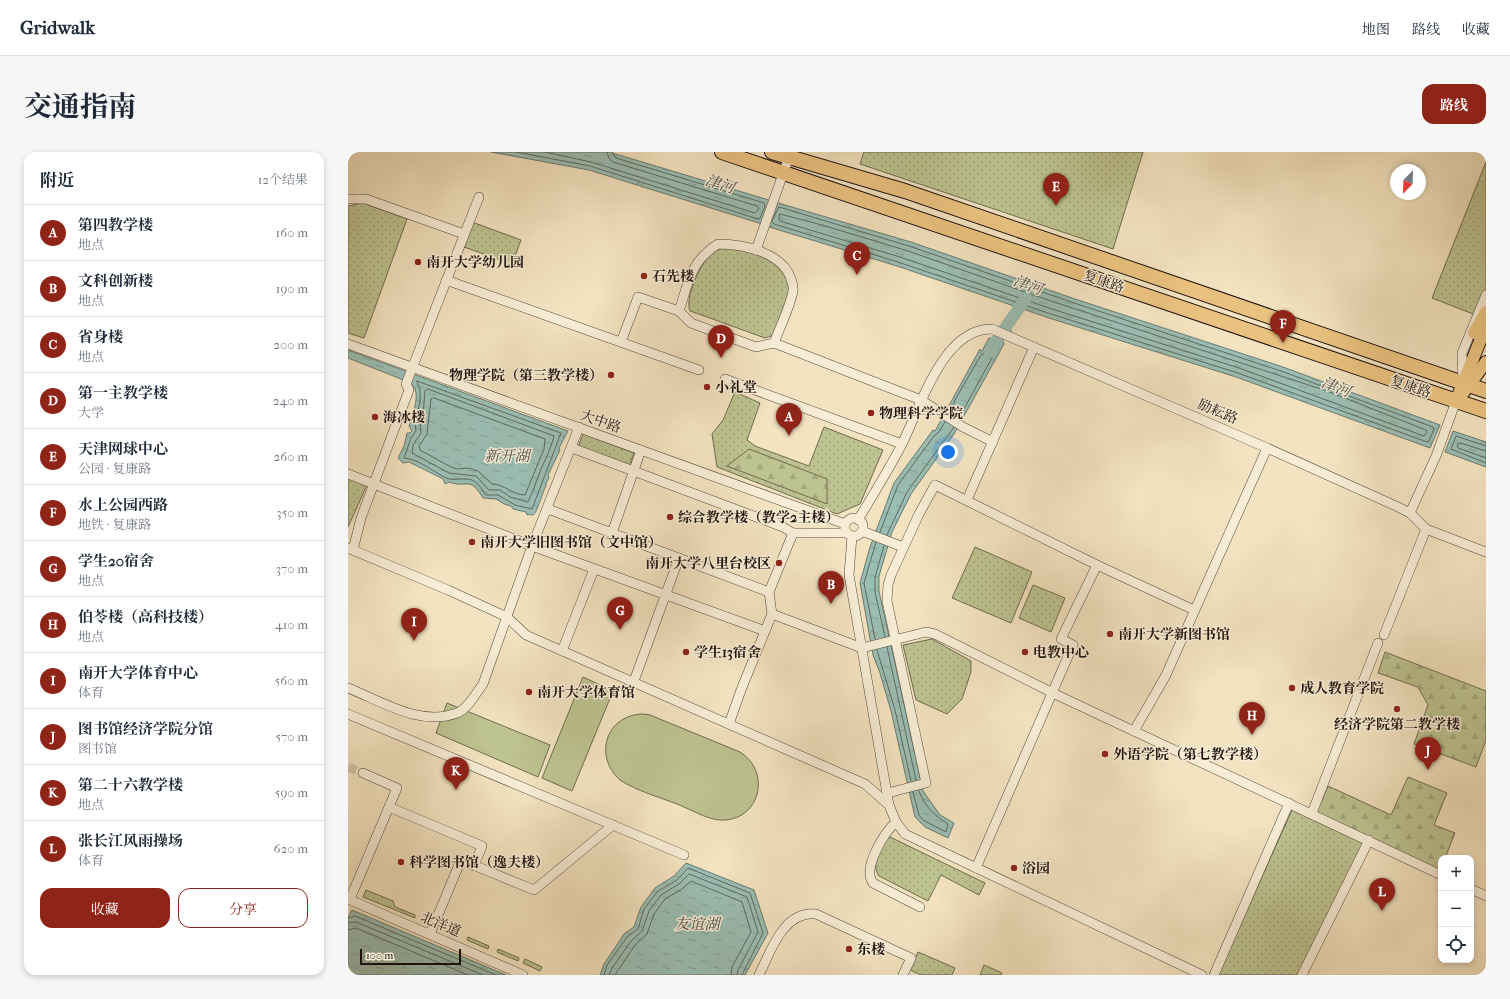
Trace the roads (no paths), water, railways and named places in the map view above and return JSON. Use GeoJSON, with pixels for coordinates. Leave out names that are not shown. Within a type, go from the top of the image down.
{"type":"FeatureCollection","features":[{"type":"Feature","properties":{"kind":"highway","name":"复康路"},"geometry":{"type":"LineString","coordinates":[[722,152],[781,178],[1486,411]]}},
{"type":"Feature","properties":{"kind":"highway","name":"复康路"},"geometry":{"type":"LineString","coordinates":[[772,152],[912,194],[1486,391]]}},
{"type":"Feature","properties":{"kind":"main road"},"geometry":{"type":"LineString","coordinates":[[1466,384],[1466,355],[1475,330],[1486,312]]}},
{"type":"Feature","properties":{"kind":"main road"},"geometry":{"type":"LineString","coordinates":[[1466,384],[1486,326]]}},
{"type":"Feature","properties":{"kind":"main road"},"geometry":{"type":"LineString","coordinates":[[1456,401],[1486,346]]}},
{"type":"Feature","properties":{"kind":"main road"},"geometry":{"type":"LineString","coordinates":[[1466,384],[1486,362]]}},
{"type":"Feature","properties":{"kind":"street"},"geometry":{"type":"LineString","coordinates":[[756,250],[789,157]]}},
{"type":"Feature","properties":{"kind":"street"},"geometry":{"type":"LineString","coordinates":[[479,197],[406,384],[409,390],[350,549],[448,590],[507,617],[526,635],[634,681],[865,784],[889,805]]}},
{"type":"Feature","properties":{"kind":"street"},"geometry":{"type":"LineString","coordinates":[[348,199],[366,199],[464,234]]}},
{"type":"Feature","properties":{"kind":"street"},"geometry":{"type":"LineString","coordinates":[[679,311],[694,266],[706,252],[718,244],[739,244],[775,258],[788,269],[794,289],[774,343]]}},
{"type":"Feature","properties":{"kind":"street"},"geometry":{"type":"LineString","coordinates":[[446,280],[699,370]]}},
{"type":"Feature","properties":{"kind":"street"},"geometry":{"type":"LineString","coordinates":[[1486,295],[1462,353],[1466,384],[1486,370]]}},
{"type":"Feature","properties":{"kind":"street"},"geometry":{"type":"LineString","coordinates":[[621,342],[638,297],[679,311],[691,323],[756,347],[774,343],[921,400],[962,427],[993,442]]}},
{"type":"Feature","properties":{"kind":"street","name":"励耘路"},"geometry":{"type":"LineString","coordinates":[[858,520],[888,471],[902,444],[921,400],[946,355],[965,335],[980,329],[996,331],[1014,338],[1267,448],[1410,513]]}},
{"type":"Feature","properties":{"kind":"street","name":"大中路"},"geometry":{"type":"LineString","coordinates":[[348,344],[412,369],[641,450],[848,531]]}},
{"type":"Feature","properties":{"kind":"street"},"geometry":{"type":"LineString","coordinates":[[967,500],[1034,347]]}},
{"type":"Feature","properties":{"kind":"street"},"geometry":{"type":"LineString","coordinates":[[725,379],[902,444]]}},
{"type":"Feature","properties":{"kind":"street"},"geometry":{"type":"LineString","coordinates":[[1456,401],[1436,456],[1410,513],[1426,529],[1486,552]]}},
{"type":"Feature","properties":{"kind":"street"},"geometry":{"type":"LineString","coordinates":[[348,688],[416,716],[436,717],[458,713],[470,702],[483,684],[532,546],[548,509],[579,427]]}},
{"type":"Feature","properties":{"kind":"street"},"geometry":{"type":"LineString","coordinates":[[572,448],[783,527],[793,533],[848,531],[857,536],[862,531],[862,525],[858,520],[852,519],[848,531],[849,575],[889,805],[896,822],[905,834],[1202,975]]}},
{"type":"Feature","properties":{"kind":"street"},"geometry":{"type":"LineString","coordinates":[[1134,731],[1166,675],[1267,448]]}},
{"type":"Feature","properties":{"kind":"street"},"geometry":{"type":"LineString","coordinates":[[612,533],[641,450]]}},
{"type":"Feature","properties":{"kind":"street"},"geometry":{"type":"LineString","coordinates":[[348,474],[532,546],[765,631]]}},
{"type":"Feature","properties":{"kind":"street"},"geometry":{"type":"LineString","coordinates":[[888,793],[926,783],[887,601],[888,585],[903,547],[935,485],[1097,565],[1194,610]]}},
{"type":"Feature","properties":{"kind":"street"},"geometry":{"type":"LineString","coordinates":[[548,509],[769,592]]}},
{"type":"Feature","properties":{"kind":"street"},"geometry":{"type":"LineString","coordinates":[[1384,635],[1426,529]]}},
{"type":"Feature","properties":{"kind":"street"},"geometry":{"type":"LineString","coordinates":[[862,531],[903,547]]}},
{"type":"Feature","properties":{"kind":"street"},"geometry":{"type":"LineString","coordinates":[[729,724],[741,690],[772,614],[769,592],[793,533]]}},
{"type":"Feature","properties":{"kind":"street"},"geometry":{"type":"LineString","coordinates":[[634,681],[679,558]]}},
{"type":"Feature","properties":{"kind":"street"},"geometry":{"type":"LineString","coordinates":[[976,868],[1052,692],[1074,645],[1061,639],[1097,565]]}},
{"type":"Feature","properties":{"kind":"street"},"geometry":{"type":"LineString","coordinates":[[562,651],[594,569]]}},
{"type":"Feature","properties":{"kind":"street"},"geometry":{"type":"LineString","coordinates":[[772,614],[862,648],[926,632],[936,634],[1052,692],[1438,874]]}},
{"type":"Feature","properties":{"kind":"street"},"geometry":{"type":"LineString","coordinates":[[1312,813],[1378,643]]}},
{"type":"Feature","properties":{"kind":"street"},"geometry":{"type":"LineString","coordinates":[[348,714],[684,855]]}},
{"type":"Feature","properties":{"kind":"street"},"geometry":{"type":"LineString","coordinates":[[349,899],[397,788],[363,773]]}},
{"type":"Feature","properties":{"kind":"street"},"geometry":{"type":"LineString","coordinates":[[1214,975],[1289,803]]}},
{"type":"Feature","properties":{"kind":"street"},"geometry":{"type":"LineString","coordinates":[[389,807],[482,846],[474,866]]}},
{"type":"Feature","properties":{"kind":"street"},"geometry":{"type":"LineString","coordinates":[[896,822],[890,828],[872,859],[870,876],[873,883],[920,907]]}},
{"type":"Feature","properties":{"kind":"street"},"geometry":{"type":"LineString","coordinates":[[430,934],[461,860],[534,890],[613,825]]}},
{"type":"Feature","properties":{"kind":"street"},"geometry":{"type":"LineString","coordinates":[[1302,975],[1369,840]]}},
{"type":"Feature","properties":{"kind":"street"},"geometry":{"type":"LineString","coordinates":[[1474,890],[1486,896]]}},
{"type":"Feature","properties":{"kind":"street","name":"北洋道"},"geometry":{"type":"LineString","coordinates":[[349,899],[523,975]]}},
{"type":"Feature","properties":{"kind":"street"},"geometry":{"type":"LineString","coordinates":[[759,975],[781,932],[797,916],[808,914],[816,914],[911,958],[903,975]]}},
{"type":"Feature","properties":{"kind":"water"},"geometry":{"type":"Polygon","coordinates":[[[491,152],[609,152],[772,201],[762,224],[589,170],[491,152]]]}},
{"type":"Feature","properties":{"kind":"water","name":"津河"},"geometry":{"type":"Polygon","coordinates":[[[775,202],[911,242],[1075,299],[1283,367],[1440,425],[1430,448],[1236,377],[1049,318],[897,266],[766,226],[775,202]]]}},
{"type":"Feature","properties":{"kind":"water"},"geometry":{"type":"Polygon","coordinates":[[[1007,322],[1011,324],[1011,333],[1001,329],[1007,322]]]}},
{"type":"Feature","properties":{"kind":"water"},"geometry":{"type":"Polygon","coordinates":[[[989,338],[998,338],[1003,341],[1004,344],[954,434],[911,494],[892,532],[879,576],[879,591],[923,791],[940,815],[954,823],[948,838],[925,827],[915,817],[891,711],[873,655],[860,583],[870,547],[894,483],[933,430],[935,431],[980,349],[982,351],[989,338]]]}},
{"type":"Feature","properties":{"kind":"water","name":"新开湖"},"geometry":{"type":"Polygon","coordinates":[[[348,350],[568,431],[548,475],[549,478],[535,514],[527,515],[526,512],[513,509],[511,506],[496,499],[483,498],[474,487],[468,484],[455,484],[449,482],[445,484],[443,479],[409,462],[403,463],[398,458],[404,446],[407,433],[412,431],[409,426],[416,402],[415,389],[406,381],[348,358],[348,350]]]}},
{"type":"Feature","properties":{"kind":"water"},"geometry":{"type":"Polygon","coordinates":[[[1453,431],[1486,442],[1486,467],[1445,452],[1453,431]]]}},
{"type":"Feature","properties":{"kind":"water","name":"友谊湖"},"geometry":{"type":"Polygon","coordinates":[[[686,863],[754,890],[768,933],[745,975],[600,975],[604,964],[624,934],[634,927],[641,907],[655,888],[674,876],[686,863]]]}},
{"type":"Feature","properties":{"kind":"water"},"geometry":{"type":"Polygon","coordinates":[[[352,910],[506,975],[348,975],[348,918],[352,910]]]}},
{"type":"Feature","properties":{"kind":"waterway","name":"津河"},"geometry":{"type":"LineString","coordinates":[[990,352],[1026,298]]}},
{"type":"Feature","properties":{"kind":"tunnel"},"geometry":{"type":"LineString","coordinates":[[348,767],[363,773]]}},
{"type":"Feature","properties":{"kind":"place","name":"天津网球中心"},"geometry":{"type":"Point","coordinates":[1056,206]}},
{"type":"Feature","properties":{"kind":"place","name":"南开大学幼儿园"},"geometry":{"type":"Point","coordinates":[418,262]}},
{"type":"Feature","properties":{"kind":"place","name":"省身楼"},"geometry":{"type":"Point","coordinates":[857,275]}},
{"type":"Feature","properties":{"kind":"place","name":"石先楼"},"geometry":{"type":"Point","coordinates":[644,276]}},
{"type":"Feature","properties":{"kind":"place","name":"水上公园西路"},"geometry":{"type":"Point","coordinates":[1283,343]}},
{"type":"Feature","properties":{"kind":"place","name":"第一主教学楼"},"geometry":{"type":"Point","coordinates":[721,358]}},
{"type":"Feature","properties":{"kind":"place","name":"物理学院（第三教学楼）"},"geometry":{"type":"Point","coordinates":[611,375]}},
{"type":"Feature","properties":{"kind":"place","name":"小礼堂"},"geometry":{"type":"Point","coordinates":[707,387]}},
{"type":"Feature","properties":{"kind":"place","name":"物理科学学院"},"geometry":{"type":"Point","coordinates":[871,413]}},
{"type":"Feature","properties":{"kind":"place","name":"海冰楼"},"geometry":{"type":"Point","coordinates":[375,417]}},
{"type":"Feature","properties":{"kind":"place","name":"第四教学楼"},"geometry":{"type":"Point","coordinates":[789,436]}},
{"type":"Feature","properties":{"kind":"place","name":"综合教学楼（教学2主楼）"},"geometry":{"type":"Point","coordinates":[670,517]}},
{"type":"Feature","properties":{"kind":"place","name":"南开大学旧图书馆（文中馆）"},"geometry":{"type":"Point","coordinates":[472,542]}},
{"type":"Feature","properties":{"kind":"place","name":"南开大学八里台校区"},"geometry":{"type":"Point","coordinates":[779,563]}},
{"type":"Feature","properties":{"kind":"place","name":"文科创新楼"},"geometry":{"type":"Point","coordinates":[831,604]}},
{"type":"Feature","properties":{"kind":"place","name":"学生20宿舍"},"geometry":{"type":"Point","coordinates":[620,630]}},
{"type":"Feature","properties":{"kind":"place","name":"南开大学新图书馆"},"geometry":{"type":"Point","coordinates":[1110,634]}},
{"type":"Feature","properties":{"kind":"place","name":"南开大学体育中心"},"geometry":{"type":"Point","coordinates":[414,641]}},
{"type":"Feature","properties":{"kind":"place","name":"学生13宿舍"},"geometry":{"type":"Point","coordinates":[686,652]}},
{"type":"Feature","properties":{"kind":"place","name":"电教中心"},"geometry":{"type":"Point","coordinates":[1025,652]}},
{"type":"Feature","properties":{"kind":"place","name":"成人教育学院"},"geometry":{"type":"Point","coordinates":[1292,688]}},
{"type":"Feature","properties":{"kind":"place","name":"南开大学体育馆"},"geometry":{"type":"Point","coordinates":[529,692]}},
{"type":"Feature","properties":{"kind":"place","name":"经济学院第二教学楼"},"geometry":{"type":"Point","coordinates":[1397,709]}},
{"type":"Feature","properties":{"kind":"place","name":"伯苓楼（高科技楼）"},"geometry":{"type":"Point","coordinates":[1252,735]}},
{"type":"Feature","properties":{"kind":"place","name":"外语学院（第七教学楼）"},"geometry":{"type":"Point","coordinates":[1105,754]}},
{"type":"Feature","properties":{"kind":"place","name":"图书馆经济学院分馆"},"geometry":{"type":"Point","coordinates":[1428,770]}},
{"type":"Feature","properties":{"kind":"place","name":"第二十六教学楼"},"geometry":{"type":"Point","coordinates":[456,790]}},
{"type":"Feature","properties":{"kind":"place","name":"科学图书馆（逸夫楼）"},"geometry":{"type":"Point","coordinates":[401,862]}},
{"type":"Feature","properties":{"kind":"place","name":"浴园"},"geometry":{"type":"Point","coordinates":[1014,868]}},
{"type":"Feature","properties":{"kind":"place","name":"张长江风雨操场"},"geometry":{"type":"Point","coordinates":[1382,911]}},
{"type":"Feature","properties":{"kind":"place","name":"东楼"},"geometry":{"type":"Point","coordinates":[849,949]}}]}
